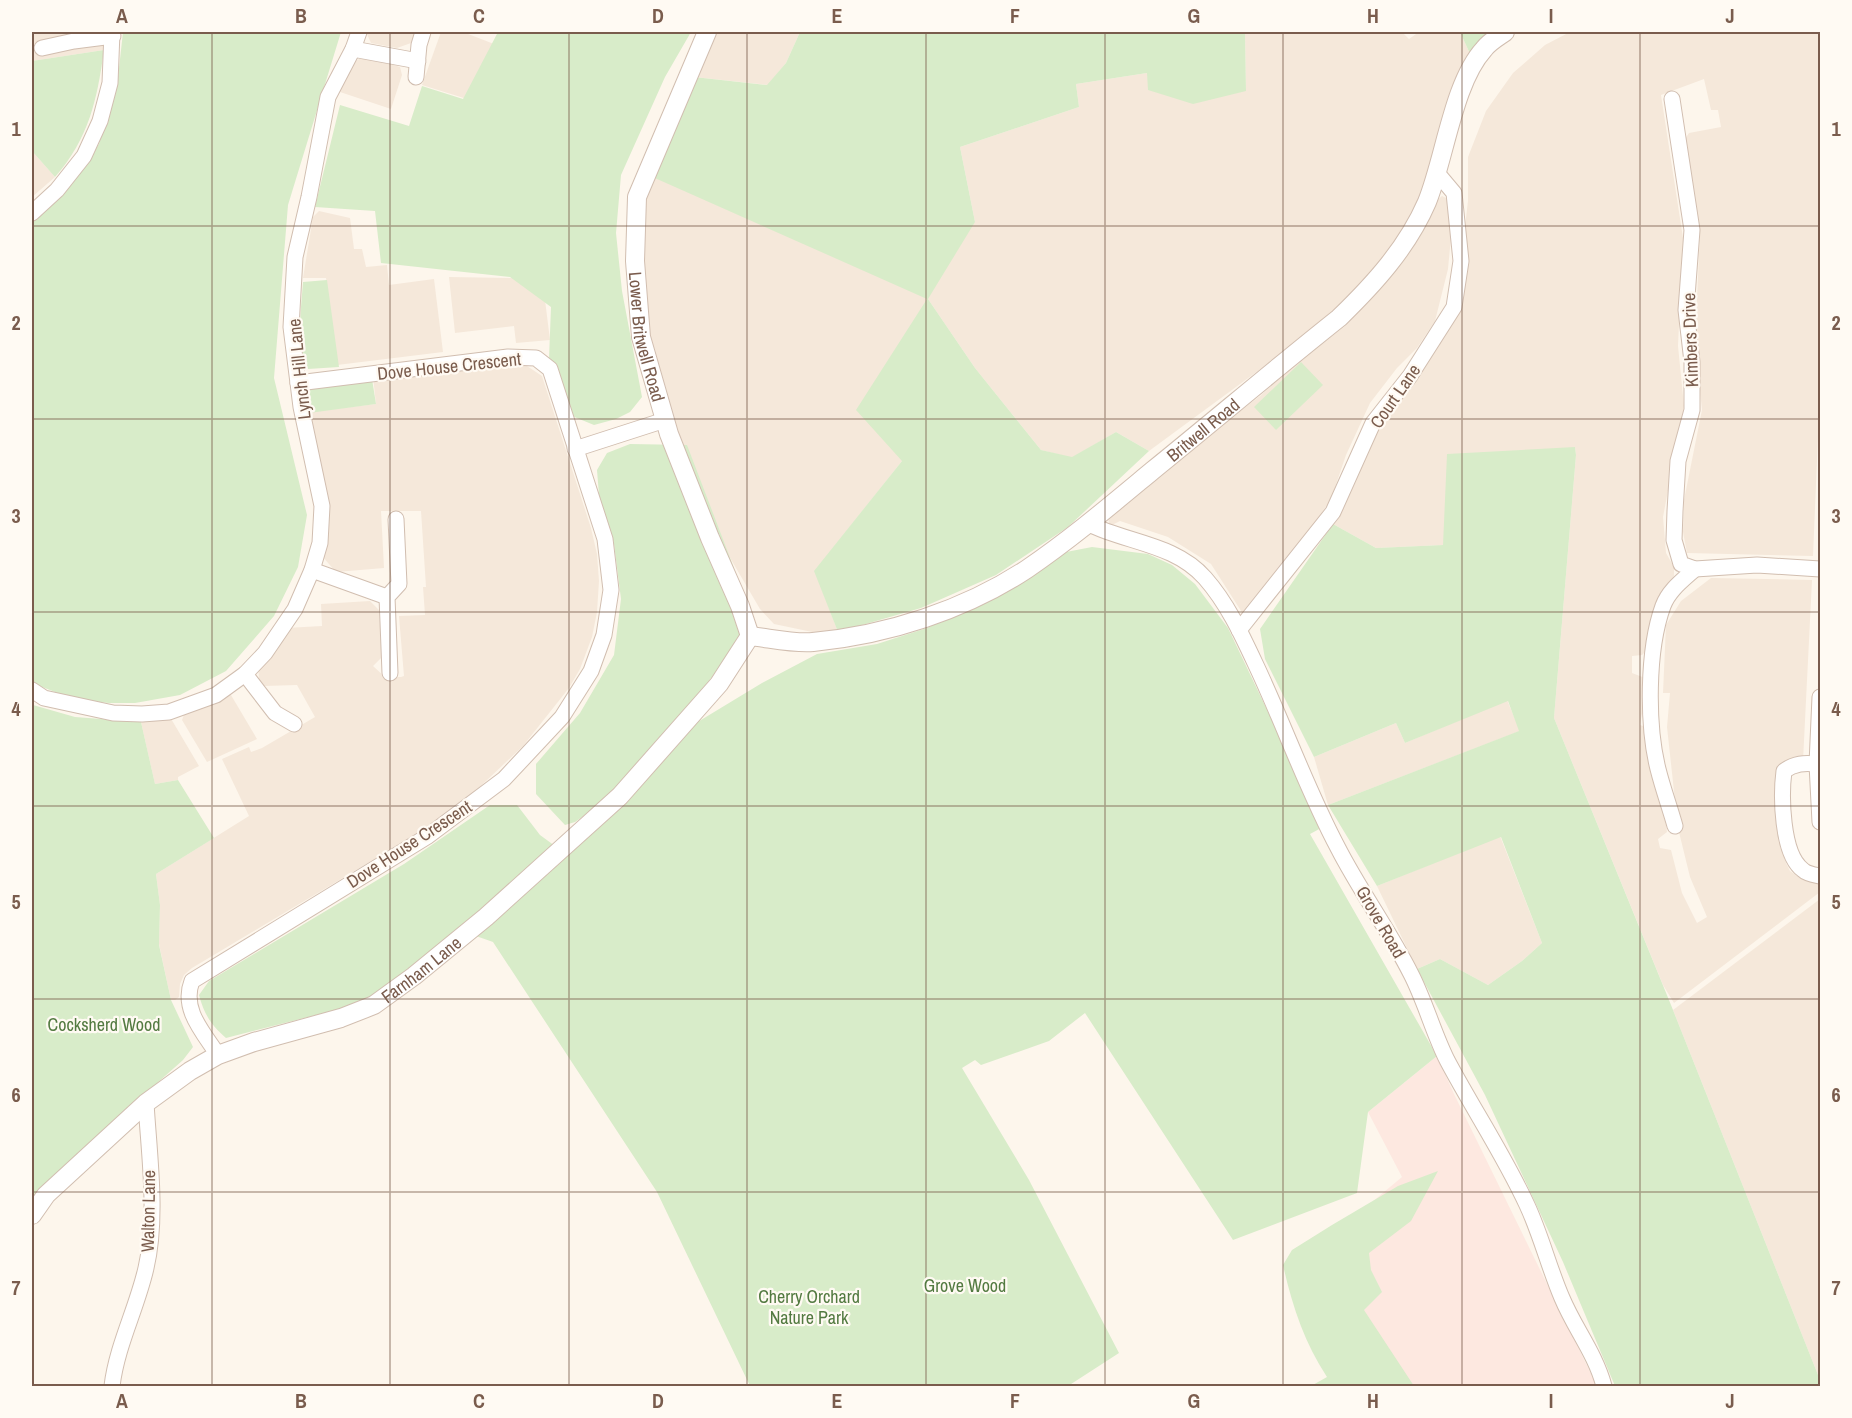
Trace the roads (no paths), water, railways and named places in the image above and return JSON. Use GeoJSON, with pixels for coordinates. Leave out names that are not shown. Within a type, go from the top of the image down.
{"type":"FeatureCollection","features":[{"type":"Feature","properties":{"kind":"street","name":"Lynch Hill Lane"},"geometry":{"type":"LineString","coordinates":[[32,690],[44,698],[114,713],[170,712],[216,694],[245,674],[265,653],[296,609],[320,543],[322,506],[298,382],[291,327],[295,257],[328,98],[359,32]]}},
{"type":"Feature","properties":{"kind":"street"},"geometry":{"type":"LineString","coordinates":[[416,77],[419,45],[423,32]]}},
{"type":"Feature","properties":{"kind":"street","name":"Lower Britwell Road"},"geometry":{"type":"LineString","coordinates":[[707,32],[637,197],[635,261],[641,337],[665,420],[750,636]]}},
{"type":"Feature","properties":{"kind":"street","name":"Britwell Road"},"geometry":{"type":"LineString","coordinates":[[750,636],[811,643],[867,635],[902,626],[986,592],[1025,570],[1089,524],[1339,318],[1371,287],[1410,234],[1426,204],[1438,174],[1461,89],[1468,73],[1484,49],[1505,32]]}},
{"type":"Feature","properties":{"kind":"street"},"geometry":{"type":"LineString","coordinates":[[32,213],[57,190],[84,156],[100,121],[110,83],[113,34],[42,48]]}},
{"type":"Feature","properties":{"kind":"street"},"geometry":{"type":"LineString","coordinates":[[353,49],[418,61]]}},
{"type":"Feature","properties":{"kind":"street","name":"Kimbers Drive"},"geometry":{"type":"LineString","coordinates":[[1672,99],[1692,230],[1686,310],[1692,362],[1692,410],[1678,461],[1674,540],[1681,564],[1695,569]]}},
{"type":"Feature","properties":{"kind":"street","name":"Court Lane"},"geometry":{"type":"LineString","coordinates":[[1239,630],[1333,512],[1373,423],[1410,376],[1454,307],[1461,261],[1454,193],[1438,174]]}},
{"type":"Feature","properties":{"kind":"street","name":"Dove House Crescent"},"geometry":{"type":"LineString","coordinates":[[218,1055],[188,1005],[187,992],[192,981],[428,836],[504,780],[562,717],[591,671],[604,635],[610,590],[604,539],[550,369],[536,358],[508,357],[298,382]]}},
{"type":"Feature","properties":{"kind":"street"},"geometry":{"type":"LineString","coordinates":[[575,449],[665,420]]}},
{"type":"Feature","properties":{"kind":"street"},"geometry":{"type":"LineString","coordinates":[[390,673],[387,597],[399,584],[396,519]]}},
{"type":"Feature","properties":{"kind":"street","name":"Grove Road"},"geometry":{"type":"LineString","coordinates":[[1089,524],[1108,533],[1143,541],[1180,557],[1203,575],[1219,595],[1239,630],[1338,848],[1412,975],[1447,1058],[1528,1207],[1562,1298],[1598,1364],[1604,1386]]}},
{"type":"Feature","properties":{"kind":"street"},"geometry":{"type":"LineString","coordinates":[[1675,826],[1658,768],[1649,680],[1663,605],[1675,586],[1695,569],[1757,565],[1821,569]]}},
{"type":"Feature","properties":{"kind":"street"},"geometry":{"type":"LineString","coordinates":[[312,570],[387,597]]}},
{"type":"Feature","properties":{"kind":"street","name":"Farnham Lane"},"geometry":{"type":"LineString","coordinates":[[32,1215],[46,1194],[146,1102],[190,1071],[218,1055],[254,1042],[341,1018],[374,1005],[414,976],[486,917],[620,796],[719,684],[750,636]]}},
{"type":"Feature","properties":{"kind":"street"},"geometry":{"type":"LineString","coordinates":[[245,674],[275,713],[294,724]]}},
{"type":"Feature","properties":{"kind":"street"},"geometry":{"type":"LineString","coordinates":[[1821,697],[1817,764],[1821,822]]}},
{"type":"Feature","properties":{"kind":"street"},"geometry":{"type":"LineString","coordinates":[[1817,764],[1800,763],[1790,767],[1784,771],[1782,787],[1785,829],[1792,855],[1802,870],[1821,876]]}},
{"type":"Feature","properties":{"kind":"street","name":"Walton Lane"},"geometry":{"type":"LineString","coordinates":[[112,1386],[115,1362],[136,1303],[149,1249],[150,1187],[146,1102]]}},
{"type":"Feature","properties":{"kind":"park label","name":"Cocksherd Wood"},"geometry":{"type":"Point","coordinates":[104,1024]}},
{"type":"Feature","properties":{"kind":"park label","name":"Grove Wood"},"geometry":{"type":"Point","coordinates":[965,1285]}},
{"type":"Feature","properties":{"kind":"park label","name":"Cherry Orchard Nature Park"},"geometry":{"type":"Point","coordinates":[809,1306]}}]}
